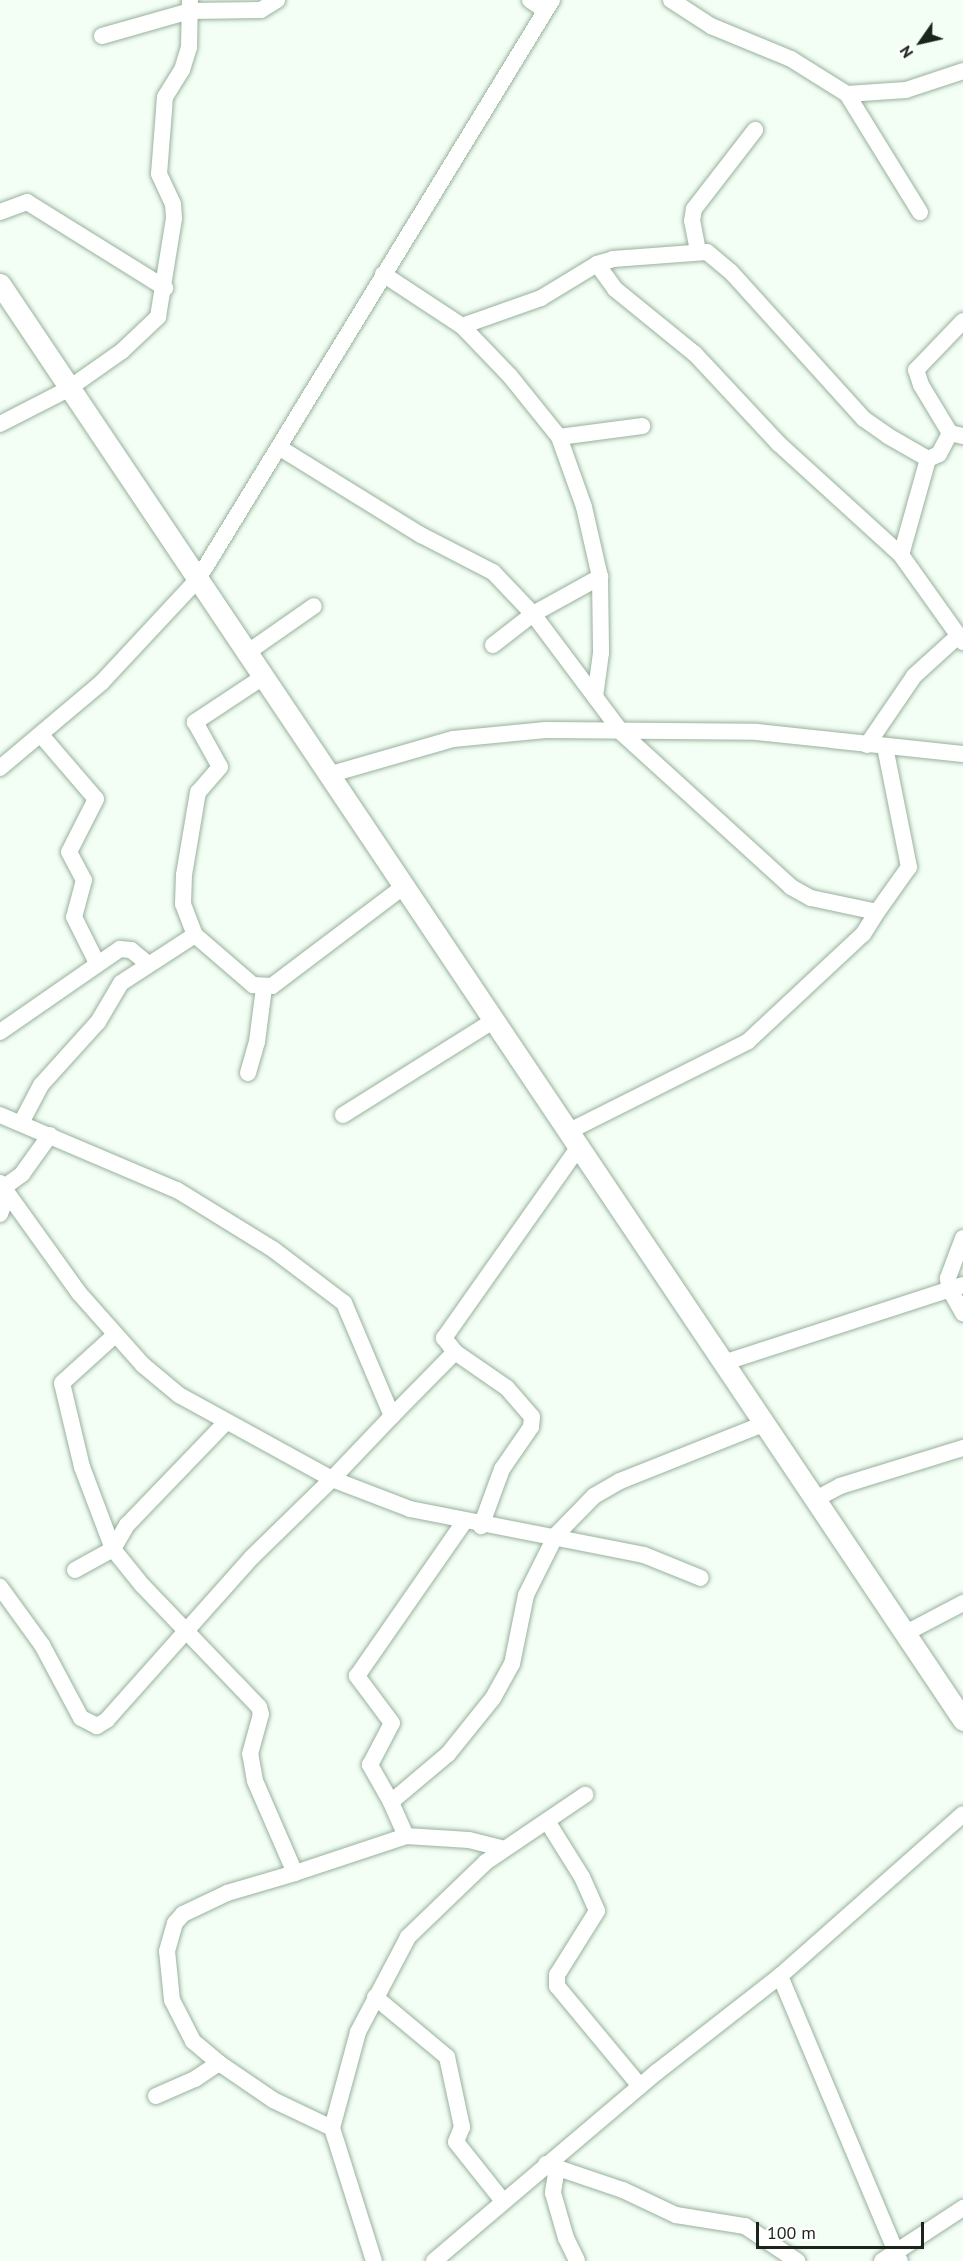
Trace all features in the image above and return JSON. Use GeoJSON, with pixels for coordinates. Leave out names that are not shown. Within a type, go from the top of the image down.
{"type":"FeatureCollection","features":[{"type":"Feature","properties":{"kind":"main road"},"geometry":{"type":"LineString","coordinates":[[0,284],[963,1720]]}},
{"type":"Feature","properties":{"kind":"street"},"geometry":{"type":"LineString","coordinates":[[102,36],[190,6],[261,10],[277,0]]}},
{"type":"Feature","properties":{"kind":"street"},"geometry":{"type":"LineString","coordinates":[[0,768],[102,682],[198,579],[280,448],[383,274],[548,5],[530,0]]}},
{"type":"Feature","properties":{"kind":"street"},"geometry":{"type":"LineString","coordinates":[[671,0],[711,26],[791,59],[847,94],[920,212]]}},
{"type":"Feature","properties":{"kind":"street"},"geometry":{"type":"LineString","coordinates":[[0,424],[68,388],[143,333],[158,317],[165,288],[164,262],[174,218],[173,204],[159,174],[164,110],[170,85],[186,61],[190,6]]}},
{"type":"Feature","properties":{"kind":"street"},"geometry":{"type":"LineString","coordinates":[[847,94],[906,90],[963,71]]}},
{"type":"Feature","properties":{"kind":"street"},"geometry":{"type":"LineString","coordinates":[[698,250],[692,221],[694,209],[756,130]]}},
{"type":"Feature","properties":{"kind":"street"},"geometry":{"type":"LineString","coordinates":[[0,212],[27,202],[165,288]]}},
{"type":"Feature","properties":{"kind":"street"},"geometry":{"type":"LineString","coordinates":[[462,326],[541,298],[597,264],[698,250],[707,252],[731,272],[864,419],[928,459]]}},
{"type":"Feature","properties":{"kind":"street"},"geometry":{"type":"LineString","coordinates":[[597,264],[615,289],[695,354],[778,443],[901,555],[960,639],[914,676],[867,745]]}},
{"type":"Feature","properties":{"kind":"street"},"geometry":{"type":"LineString","coordinates":[[383,274],[462,326],[517,383],[559,437],[584,507],[600,577],[601,653],[595,697]]}},
{"type":"Feature","properties":{"kind":"street"},"geometry":{"type":"LineString","coordinates":[[901,555],[928,459],[939,454],[956,434],[921,385],[916,370],[963,321]]}},
{"type":"Feature","properties":{"kind":"street"},"geometry":{"type":"LineString","coordinates":[[559,437],[642,426]]}},
{"type":"Feature","properties":{"kind":"street"},"geometry":{"type":"LineString","coordinates":[[280,448],[421,535],[494,572],[533,614],[622,733],[790,887],[811,898],[877,912]]}},
{"type":"Feature","properties":{"kind":"street"},"geometry":{"type":"LineString","coordinates":[[493,645],[533,614],[600,577]]}},
{"type":"Feature","properties":{"kind":"street"},"geometry":{"type":"LineString","coordinates":[[248,652],[314,606]]}},
{"type":"Feature","properties":{"kind":"street"},"geometry":{"type":"LineString","coordinates":[[263,677],[195,722],[220,767],[198,792],[184,875],[183,904],[195,935],[253,985],[264,987],[282,981],[403,887]]}},
{"type":"Feature","properties":{"kind":"street"},"geometry":{"type":"LineString","coordinates":[[328,775],[431,745],[489,733],[546,730],[622,733],[757,732],[963,754]]}},
{"type":"Feature","properties":{"kind":"street"},"geometry":{"type":"LineString","coordinates":[[41,735],[96,800],[69,852],[84,880],[75,917],[97,963]]}},
{"type":"Feature","properties":{"kind":"street"},"geometry":{"type":"LineString","coordinates":[[481,1526],[502,1469],[531,1427],[532,1417],[507,1388],[455,1352],[444,1338],[572,1140],[747,1042],[863,934],[909,867],[885,747]]}},
{"type":"Feature","properties":{"kind":"street"},"geometry":{"type":"LineString","coordinates":[[21,1123],[41,1084],[98,1022],[121,983],[195,935]]}},
{"type":"Feature","properties":{"kind":"street"},"geometry":{"type":"LineString","coordinates":[[0,1032],[97,963],[125,948],[148,964]]}},
{"type":"Feature","properties":{"kind":"street"},"geometry":{"type":"LineString","coordinates":[[248,1073],[257,1042],[264,987]]}},
{"type":"Feature","properties":{"kind":"street"},"geometry":{"type":"LineString","coordinates":[[343,1115],[493,1021]]}},
{"type":"Feature","properties":{"kind":"street"},"geometry":{"type":"LineString","coordinates":[[0,1115],[177,1190],[274,1250],[335,1296],[349,1310],[392,1416]]}},
{"type":"Feature","properties":{"kind":"street"},"geometry":{"type":"LineString","coordinates":[[0,1214],[3,1189],[22,1174],[50,1135]]}},
{"type":"Feature","properties":{"kind":"street"},"geometry":{"type":"LineString","coordinates":[[3,1189],[115,1335],[179,1395],[226,1422],[332,1479],[410,1509],[481,1526],[556,1535],[644,1555],[701,1578]]}},
{"type":"Feature","properties":{"kind":"street"},"geometry":{"type":"LineString","coordinates":[[963,1238],[950,1270],[963,1313]]}},
{"type":"Feature","properties":{"kind":"street"},"geometry":{"type":"LineString","coordinates":[[723,1363],[956,1286]]}},
{"type":"Feature","properties":{"kind":"street"},"geometry":{"type":"LineString","coordinates":[[115,1335],[65,1378],[61,1387],[82,1467],[113,1549],[142,1585],[259,1707],[261,1714],[250,1754],[255,1781],[295,1873]]}},
{"type":"Feature","properties":{"kind":"street"},"geometry":{"type":"LineString","coordinates":[[0,1587],[35,1633],[81,1718],[88,1724],[97,1726],[107,1720],[252,1557],[332,1479],[455,1352]]}},
{"type":"Feature","properties":{"kind":"street"},"geometry":{"type":"LineString","coordinates":[[75,1570],[113,1549],[127,1524],[226,1422]]}},
{"type":"Feature","properties":{"kind":"street"},"geometry":{"type":"LineString","coordinates":[[391,1802],[448,1754],[493,1698],[512,1664],[526,1595],[556,1535],[594,1496],[620,1481],[763,1424]]}},
{"type":"Feature","properties":{"kind":"street"},"geometry":{"type":"LineString","coordinates":[[814,1500],[849,1483],[963,1448]]}},
{"type":"Feature","properties":{"kind":"street"},"geometry":{"type":"LineString","coordinates":[[406,1836],[391,1802],[370,1765],[392,1723],[357,1676],[464,1522]]}},
{"type":"Feature","properties":{"kind":"street"},"geometry":{"type":"LineString","coordinates":[[904,1634],[963,1603]]}},
{"type":"Feature","properties":{"kind":"street"},"geometry":{"type":"LineString","coordinates":[[374,2261],[332,2128],[351,2053],[375,1996],[408,1937],[504,1849],[585,1795]]}},
{"type":"Feature","properties":{"kind":"street"},"geometry":{"type":"LineString","coordinates":[[434,2261],[503,2201],[552,2165],[640,2086],[780,1976],[963,1814]]}},
{"type":"Feature","properties":{"kind":"street"},"geometry":{"type":"LineString","coordinates":[[547,1821],[582,1877],[597,1911],[557,1975],[557,1986],[640,2086]]}},
{"type":"Feature","properties":{"kind":"street"},"geometry":{"type":"LineString","coordinates":[[332,2128],[273,2100],[219,2063],[193,2041],[171,2000],[168,1951],[175,1923],[183,1914],[227,1893],[406,1836],[469,1840],[504,1849]]}},
{"type":"Feature","properties":{"kind":"street"},"geometry":{"type":"LineString","coordinates":[[780,1976],[899,2255]]}},
{"type":"Feature","properties":{"kind":"street"},"geometry":{"type":"LineString","coordinates":[[375,1996],[447,2057],[462,2127],[456,2142],[503,2201]]}},
{"type":"Feature","properties":{"kind":"street"},"geometry":{"type":"LineString","coordinates":[[156,2096],[195,2079],[219,2063]]}},
{"type":"Feature","properties":{"kind":"street"},"geometry":{"type":"LineString","coordinates":[[552,2165],[553,2193],[566,2238],[578,2261]]}},
{"type":"Feature","properties":{"kind":"street"},"geometry":{"type":"LineString","coordinates":[[552,2165],[623,2190],[676,2215],[745,2226],[797,2261]]}},
{"type":"Feature","properties":{"kind":"street"},"geometry":{"type":"LineString","coordinates":[[882,2261],[899,2255],[963,2208]]}}]}
